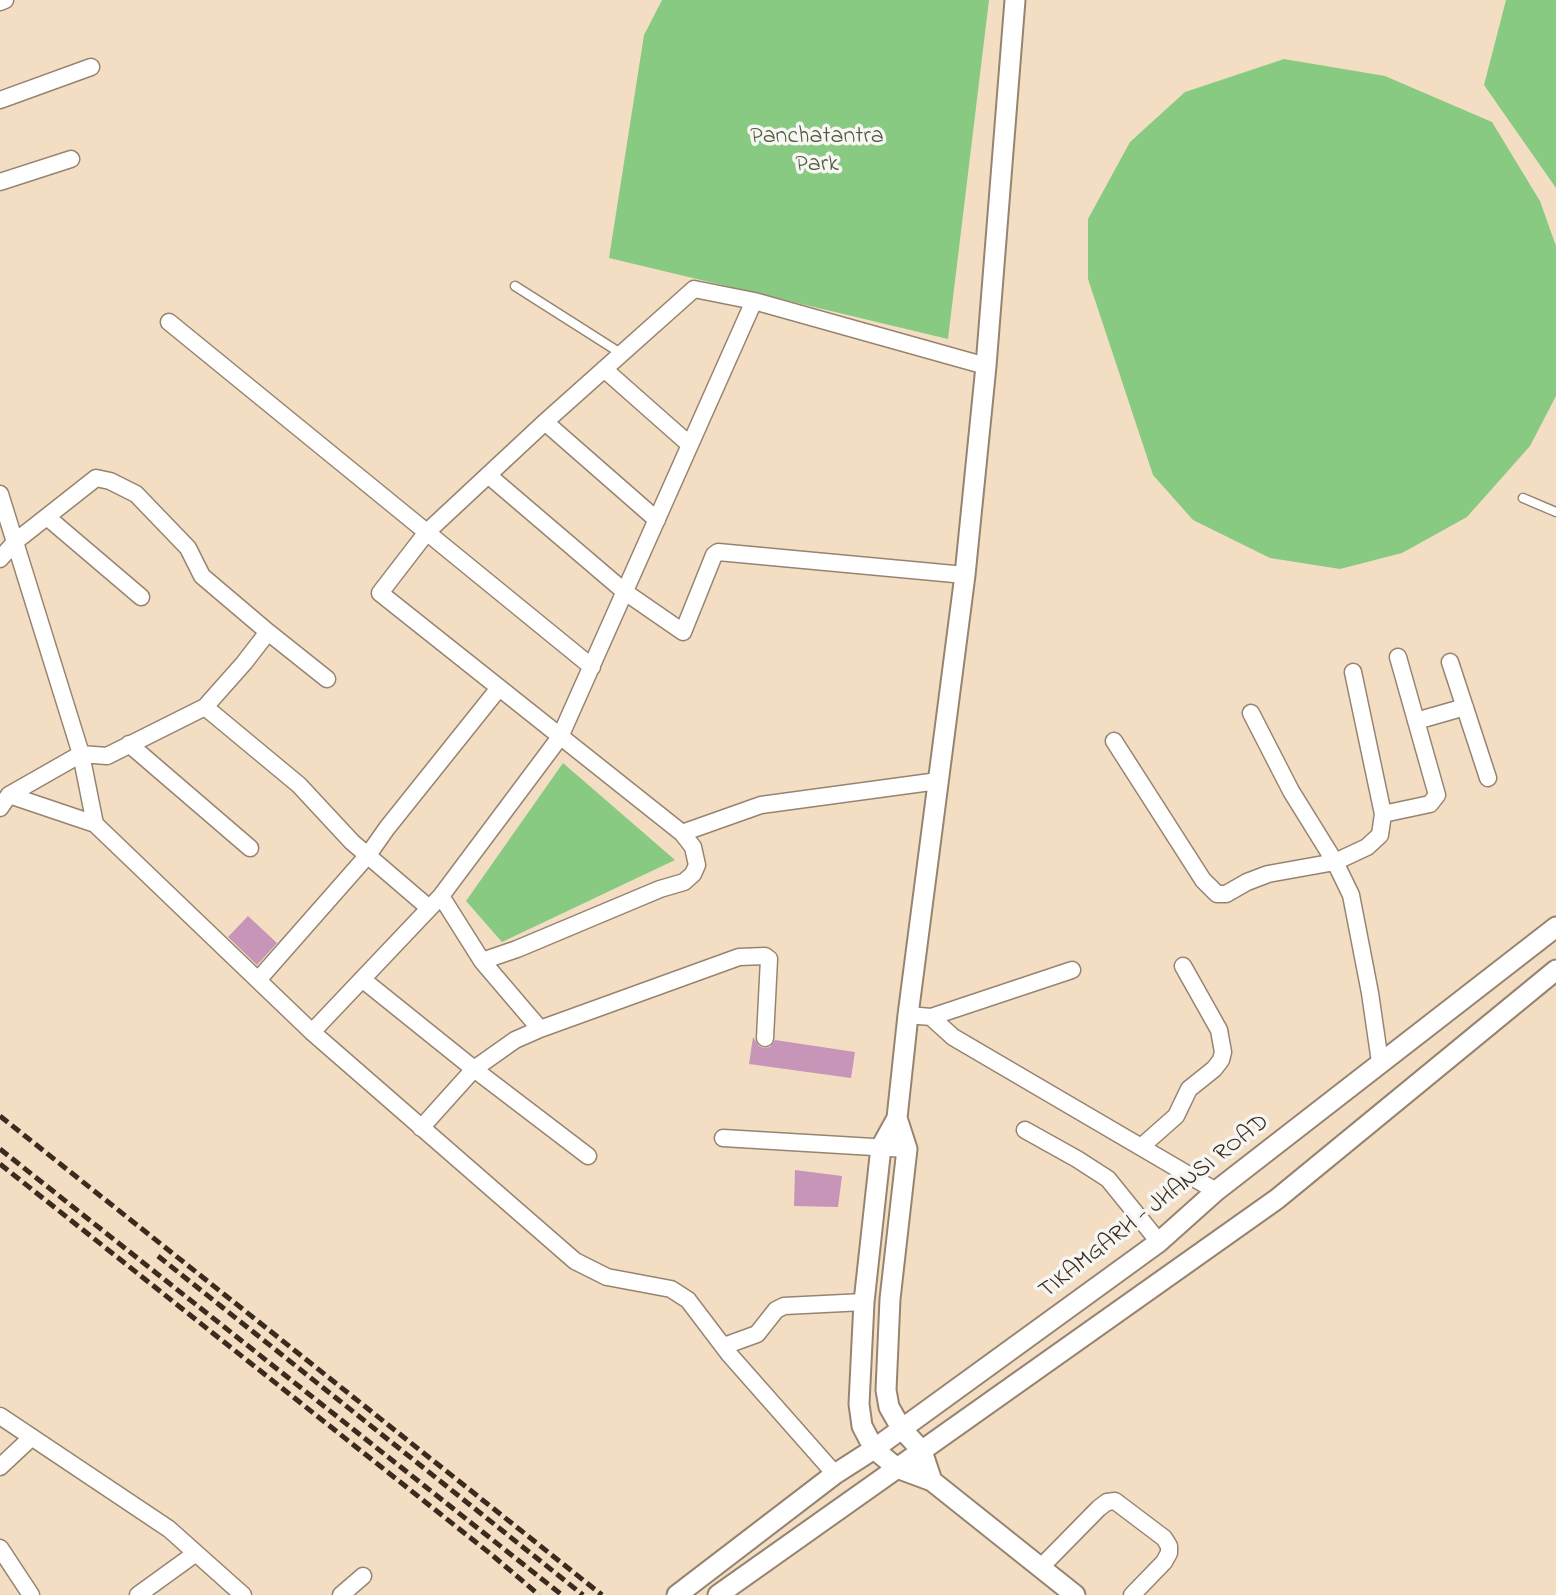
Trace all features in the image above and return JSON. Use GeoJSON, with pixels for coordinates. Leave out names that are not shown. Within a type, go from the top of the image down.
{"type":"FeatureCollection","features":[{"type":"Feature","properties":{"kind":"street"},"geometry":{"type":"LineString","coordinates":[[0,2],[5,0]]}},
{"type":"Feature","properties":{"kind":"street"},"geometry":{"type":"LineString","coordinates":[[932,1481],[922,1451],[901,1428],[889,1407],[885,1373],[906,1149],[897,1118],[965,575],[986,366],[1015,0]]}},
{"type":"Feature","properties":{"kind":"street"},"geometry":{"type":"LineString","coordinates":[[0,100],[91,67]]}},
{"type":"Feature","properties":{"kind":"street"},"geometry":{"type":"LineString","coordinates":[[0,182],[71,159]]}},
{"type":"Feature","properties":{"kind":"street"},"geometry":{"type":"LineString","coordinates":[[482,961],[660,889],[684,882],[693,874],[697,865],[693,847],[682,833],[380,593],[426,532],[694,289],[754,301],[986,366]]}},
{"type":"Feature","properties":{"kind":"street"},"geometry":{"type":"LineString","coordinates":[[312,1032],[435,902],[560,737],[754,301]]}},
{"type":"Feature","properties":{"kind":"street"},"geometry":{"type":"LineString","coordinates":[[169,322],[592,667]]}},
{"type":"Feature","properties":{"kind":"street"},"geometry":{"type":"LineString","coordinates":[[604,369],[690,445]]}},
{"type":"Feature","properties":{"kind":"street"},"geometry":{"type":"LineString","coordinates":[[545,422],[657,520]]}},
{"type":"Feature","properties":{"kind":"street"},"geometry":{"type":"LineString","coordinates":[[488,475],[625,592],[682,632],[713,555],[718,552],[965,575]]}},
{"type":"Feature","properties":{"kind":"street"},"geometry":{"type":"LineString","coordinates":[[0,559],[16,541],[96,478],[110,481],[136,494],[188,548],[202,576],[327,679]]}},
{"type":"Feature","properties":{"kind":"street"},"geometry":{"type":"LineString","coordinates":[[0,494],[82,754],[95,824]]}},
{"type":"Feature","properties":{"kind":"street"},"geometry":{"type":"LineString","coordinates":[[47,517],[141,597]]}},
{"type":"Feature","properties":{"kind":"street"},"geometry":{"type":"LineString","coordinates":[[4,802],[82,754],[107,756],[205,707],[268,632]]}},
{"type":"Feature","properties":{"kind":"street"},"geometry":{"type":"LineString","coordinates":[[1384,814],[1430,804],[1435,800],[1436,788],[1398,657]]}},
{"type":"Feature","properties":{"kind":"street"},"geometry":{"type":"LineString","coordinates":[[1450,662],[1488,778]]}},
{"type":"Feature","properties":{"kind":"street"},"geometry":{"type":"LineString","coordinates":[[1114,741],[1203,880],[1217,894],[1226,894],[1268,874],[1335,862],[1376,842],[1383,826],[1384,814],[1353,672]]}},
{"type":"Feature","properties":{"kind":"street"},"geometry":{"type":"LineString","coordinates":[[258,980],[369,855],[387,828],[499,688]]}},
{"type":"Feature","properties":{"kind":"street"},"geometry":{"type":"LineString","coordinates":[[205,707],[299,785],[352,842],[435,902],[540,1029]]}},
{"type":"Feature","properties":{"kind":"street"},"geometry":{"type":"LineString","coordinates":[[1416,721],[1465,707]]}},
{"type":"Feature","properties":{"kind":"street"},"geometry":{"type":"LineString","coordinates":[[1251,713],[1296,800],[1335,862],[1351,895],[1380,1062]]}},
{"type":"Feature","properties":{"kind":"street"},"geometry":{"type":"LineString","coordinates":[[130,744],[250,848]]}},
{"type":"Feature","properties":{"kind":"street"},"geometry":{"type":"LineString","coordinates":[[682,833],[761,804],[938,781]]}},
{"type":"Feature","properties":{"kind":"street"},"geometry":{"type":"LineString","coordinates":[[4,802],[95,824],[312,1032],[575,1261],[607,1277],[671,1289],[681,1294],[835,1474]]}},
{"type":"Feature","properties":{"kind":"street","name":"TIKAMGARH - JHANSI ROAD"},"geometry":{"type":"LineString","coordinates":[[677,1595],[835,1474],[874,1449],[1159,1242],[1216,1191],[1556,927]]}},
{"type":"Feature","properties":{"kind":"street"},"geometry":{"type":"LineString","coordinates":[[421,1128],[474,1069],[515,1040],[739,957],[765,956],[769,961],[765,1038]]}},
{"type":"Feature","properties":{"kind":"street"},"geometry":{"type":"LineString","coordinates":[[1142,1146],[1176,1116],[1189,1089],[1213,1069],[1221,1060],[1223,1052],[1219,1030],[1183,966]]}},
{"type":"Feature","properties":{"kind":"street"},"geometry":{"type":"LineString","coordinates":[[908,1016],[931,1017],[1072,970]]}},
{"type":"Feature","properties":{"kind":"street"},"geometry":{"type":"LineString","coordinates":[[718,1595],[1277,1199],[1556,970]]}},
{"type":"Feature","properties":{"kind":"street"},"geometry":{"type":"LineString","coordinates":[[362,979],[588,1156]]}},
{"type":"Feature","properties":{"kind":"street"},"geometry":{"type":"LineString","coordinates":[[931,1017],[953,1037],[1216,1191]]}},
{"type":"Feature","properties":{"kind":"street"},"geometry":{"type":"LineString","coordinates":[[897,1118],[881,1147],[864,1302],[859,1404],[862,1426],[874,1449],[897,1468],[932,1481],[1075,1595]]}},
{"type":"Feature","properties":{"kind":"street"},"geometry":{"type":"LineString","coordinates":[[1025,1129],[1108,1179],[1159,1242]]}},
{"type":"Feature","properties":{"kind":"street"},"geometry":{"type":"LineString","coordinates":[[723,1138],[906,1149]]}},
{"type":"Feature","properties":{"kind":"street"},"geometry":{"type":"LineString","coordinates":[[724,1346],[757,1334],[776,1310],[784,1306],[864,1302]]}},
{"type":"Feature","properties":{"kind":"street"},"geometry":{"type":"LineString","coordinates":[[0,1416],[169,1529],[243,1595]]}},
{"type":"Feature","properties":{"kind":"street"},"geometry":{"type":"LineString","coordinates":[[0,1466],[32,1437]]}},
{"type":"Feature","properties":{"kind":"street"},"geometry":{"type":"LineString","coordinates":[[1041,1567],[1099,1508],[1107,1502],[1115,1501],[1164,1538],[1169,1546],[1164,1562],[1132,1595]]}},
{"type":"Feature","properties":{"kind":"street"},"geometry":{"type":"LineString","coordinates":[[0,1548],[31,1595]]}},
{"type":"Feature","properties":{"kind":"street"},"geometry":{"type":"LineString","coordinates":[[138,1595],[196,1553]]}},
{"type":"Feature","properties":{"kind":"street"},"geometry":{"type":"LineString","coordinates":[[341,1595],[363,1576]]}},
{"type":"Feature","properties":{"kind":"lane"},"geometry":{"type":"LineString","coordinates":[[515,286],[622,354]]}},
{"type":"Feature","properties":{"kind":"lane"},"geometry":{"type":"LineString","coordinates":[[1523,498],[1556,512]]}},
{"type":"Feature","properties":{"kind":"green space","name":"Panchatantra Park"},"geometry":{"type":"Polygon","coordinates":[[[662,0],[989,0],[948,339],[609,258],[644,35],[662,0]]]}},
{"type":"Feature","properties":{"kind":"green space"},"geometry":{"type":"Polygon","coordinates":[[[1506,0],[1556,0],[1556,188],[1484,85],[1506,0]]]}},
{"type":"Feature","properties":{"kind":"green space"},"geometry":{"type":"Polygon","coordinates":[[[1284,59],[1385,76],[1492,122],[1540,201],[1556,246],[1556,396],[1530,446],[1467,517],[1402,553],[1340,569],[1270,558],[1193,520],[1153,475],[1088,279],[1088,219],[1130,142],[1185,92],[1284,59]]]}},
{"type":"Feature","properties":{"kind":"green space"},"geometry":{"type":"Polygon","coordinates":[[[563,763],[675,860],[502,942],[466,901],[563,763]]]}},
{"type":"Feature","properties":{"kind":"building"},"geometry":{"type":"Polygon","coordinates":[[[248,916],[277,943],[257,965],[228,937],[248,916]]]}},
{"type":"Feature","properties":{"kind":"building"},"geometry":{"type":"Polygon","coordinates":[[[753,1037],[759,1046],[764,1048],[770,1047],[775,1040],[855,1052],[851,1078],[749,1064],[753,1037]]]}},
{"type":"Feature","properties":{"kind":"building"},"geometry":{"type":"Polygon","coordinates":[[[795,1170],[842,1176],[838,1207],[794,1206],[795,1170]]]}},
{"type":"Feature","properties":{"kind":"railway"},"geometry":{"type":"LineString","coordinates":[[0,1116],[602,1595]]}},
{"type":"Feature","properties":{"kind":"railway"},"geometry":{"type":"LineString","coordinates":[[0,1149],[562,1595]]}},
{"type":"Feature","properties":{"kind":"railway"},"geometry":{"type":"LineString","coordinates":[[0,1164],[539,1595]]}},
{"type":"Feature","properties":{"kind":"railway"},"geometry":{"type":"LineString","coordinates":[[158,1256],[583,1595]]}}]}
